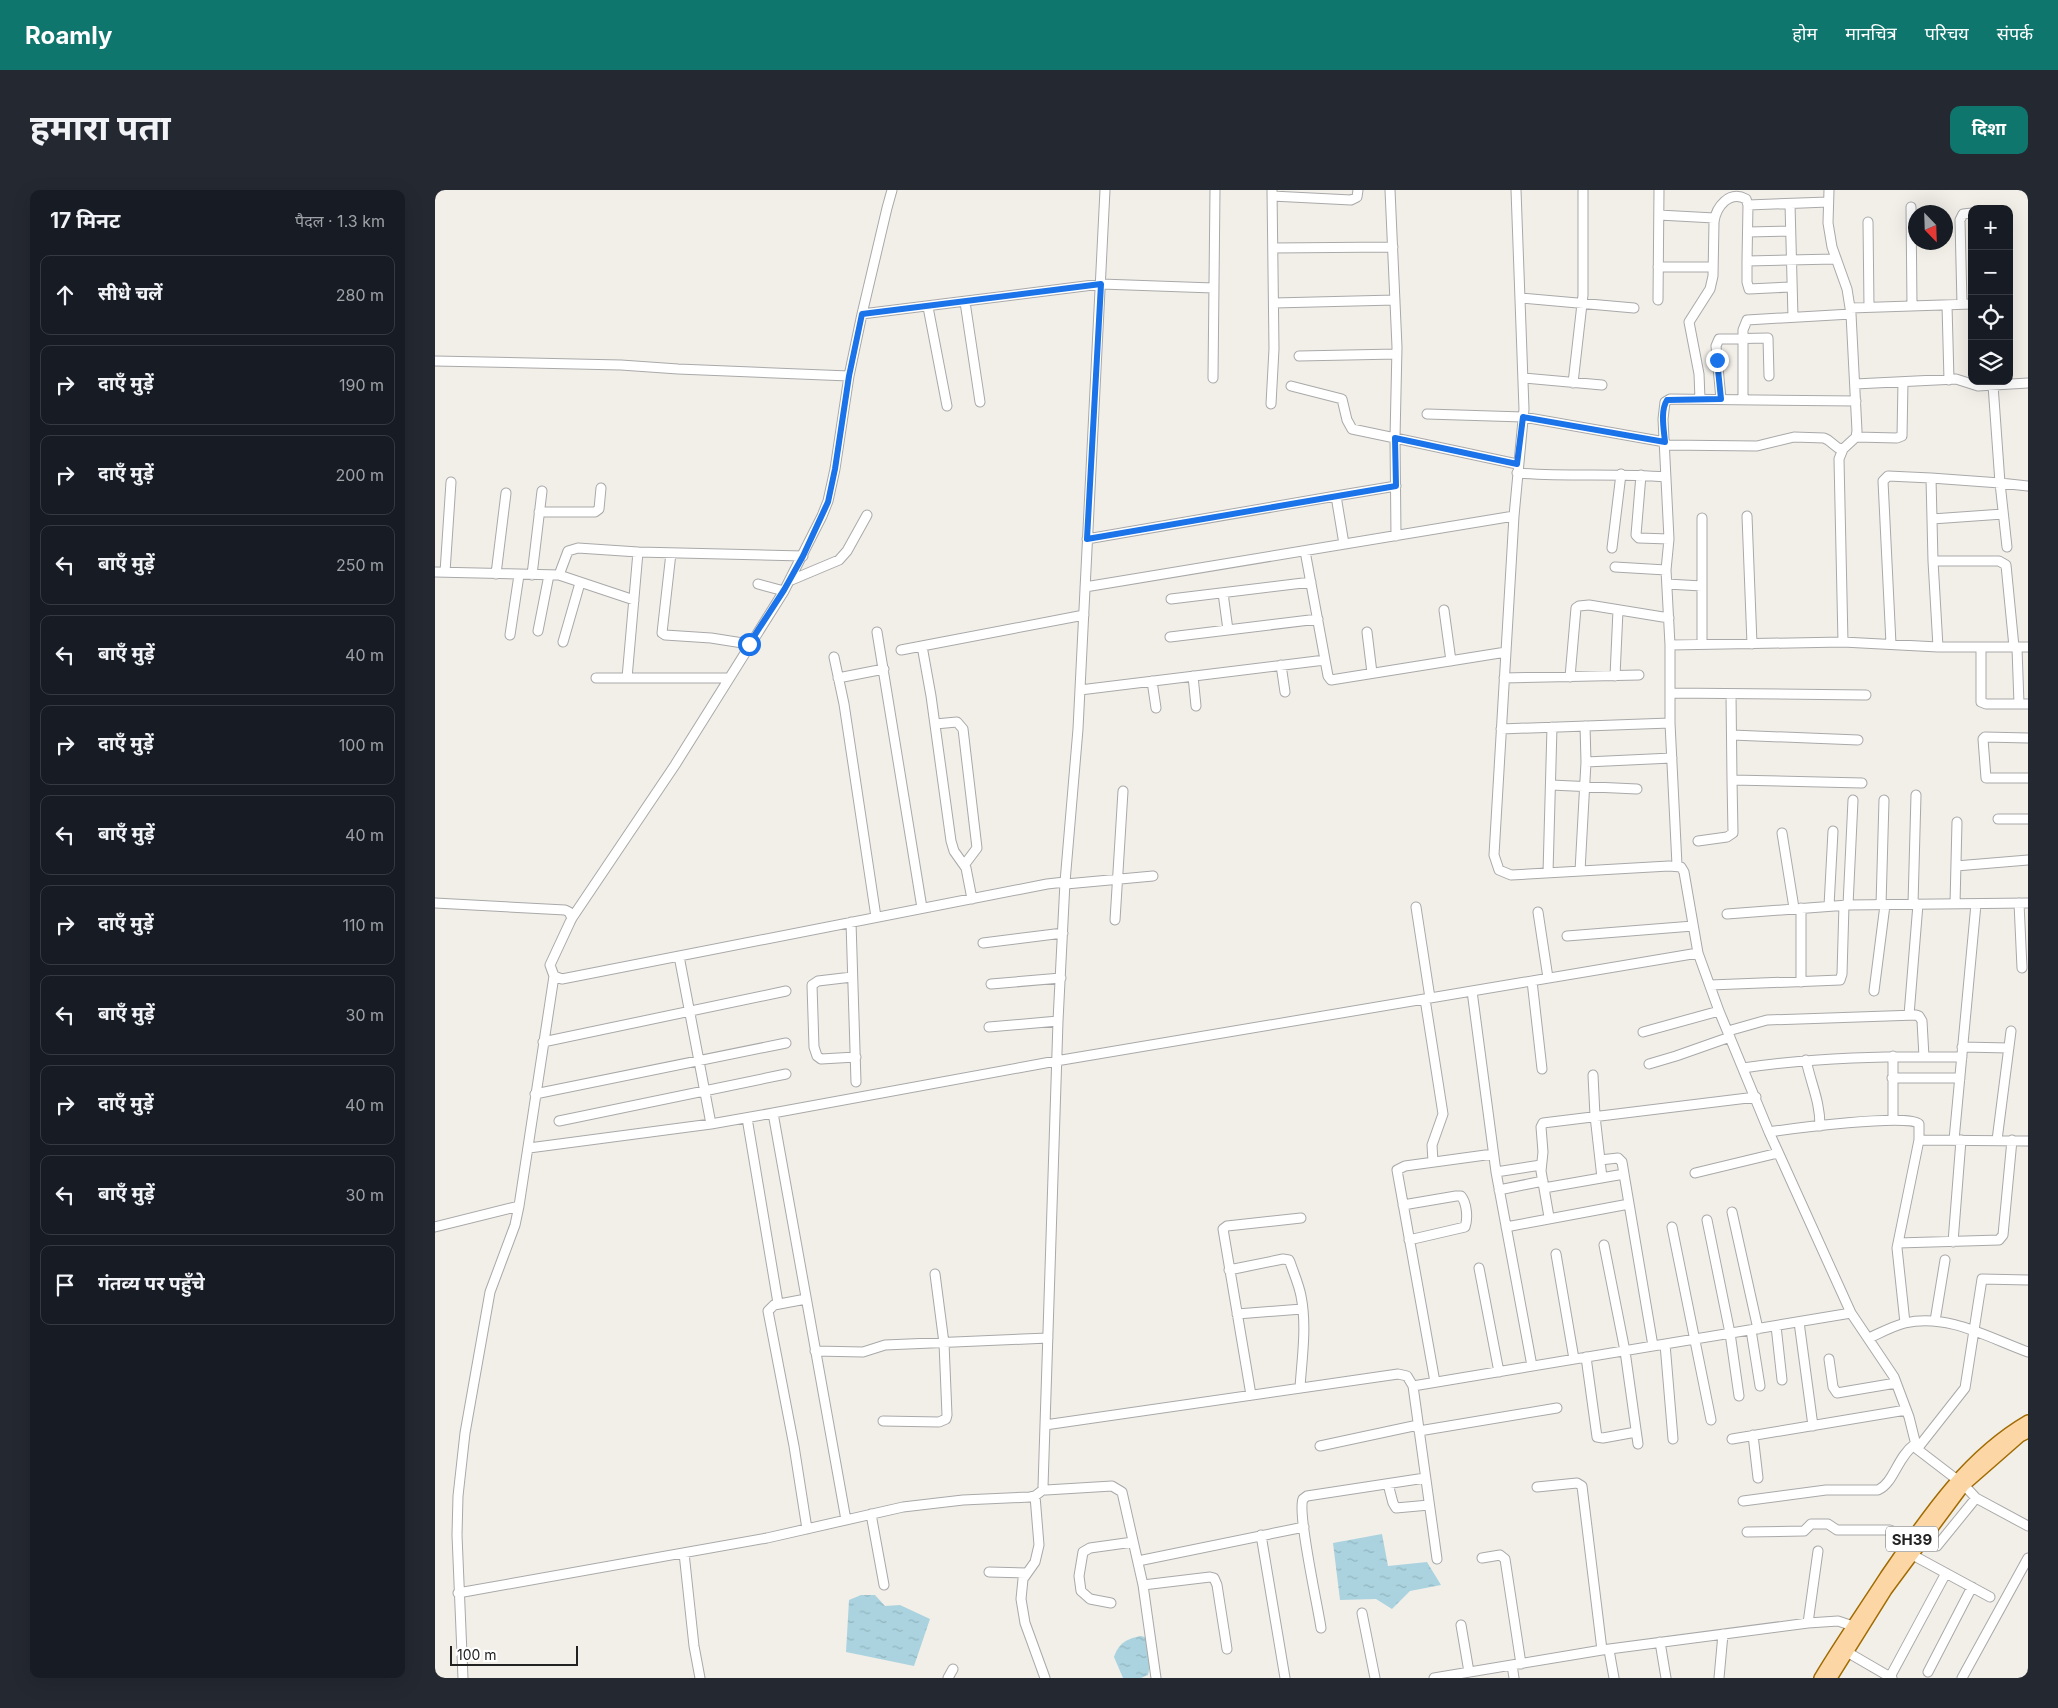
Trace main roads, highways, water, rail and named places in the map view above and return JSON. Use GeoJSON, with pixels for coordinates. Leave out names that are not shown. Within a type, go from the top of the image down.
{"type":"FeatureCollection","features":[{"type":"Feature","properties":{"kind":"main road","name":"SH39"},"geometry":{"type":"LineString","coordinates":[[1820,1678],[1886,1590],[1908,1553],[1961,1482],[2004,1435],[2028,1421]]}},
{"type":"Feature","properties":{"kind":"main road","name":"SH39"},"geometry":{"type":"LineString","coordinates":[[1908,1553],[1913,1539],[1949,1489],[2028,1432]]}},
{"type":"Feature","properties":{"kind":"main road","name":"SH39"},"geometry":{"type":"LineString","coordinates":[[1831,1678],[1847,1652],[1858,1627]]}},
{"type":"Feature","properties":{"kind":"water"},"geometry":{"type":"Polygon","coordinates":[[[1382,1534],[1388,1566],[1427,1562],[1441,1585],[1410,1591],[1392,1609],[1376,1599],[1340,1600],[1333,1543],[1382,1534]]]}},
{"type":"Feature","properties":{"kind":"water"},"geometry":{"type":"Polygon","coordinates":[[[861,1595],[875,1595],[885,1606],[900,1605],[930,1619],[914,1666],[846,1652],[849,1600],[861,1595]]]}},
{"type":"Feature","properties":{"kind":"water"},"geometry":{"type":"Polygon","coordinates":[[[1141,1636],[1148,1638],[1152,1656],[1148,1675],[1141,1678],[1123,1678],[1114,1657],[1116,1652],[1124,1642],[1141,1636]]]}}]}
